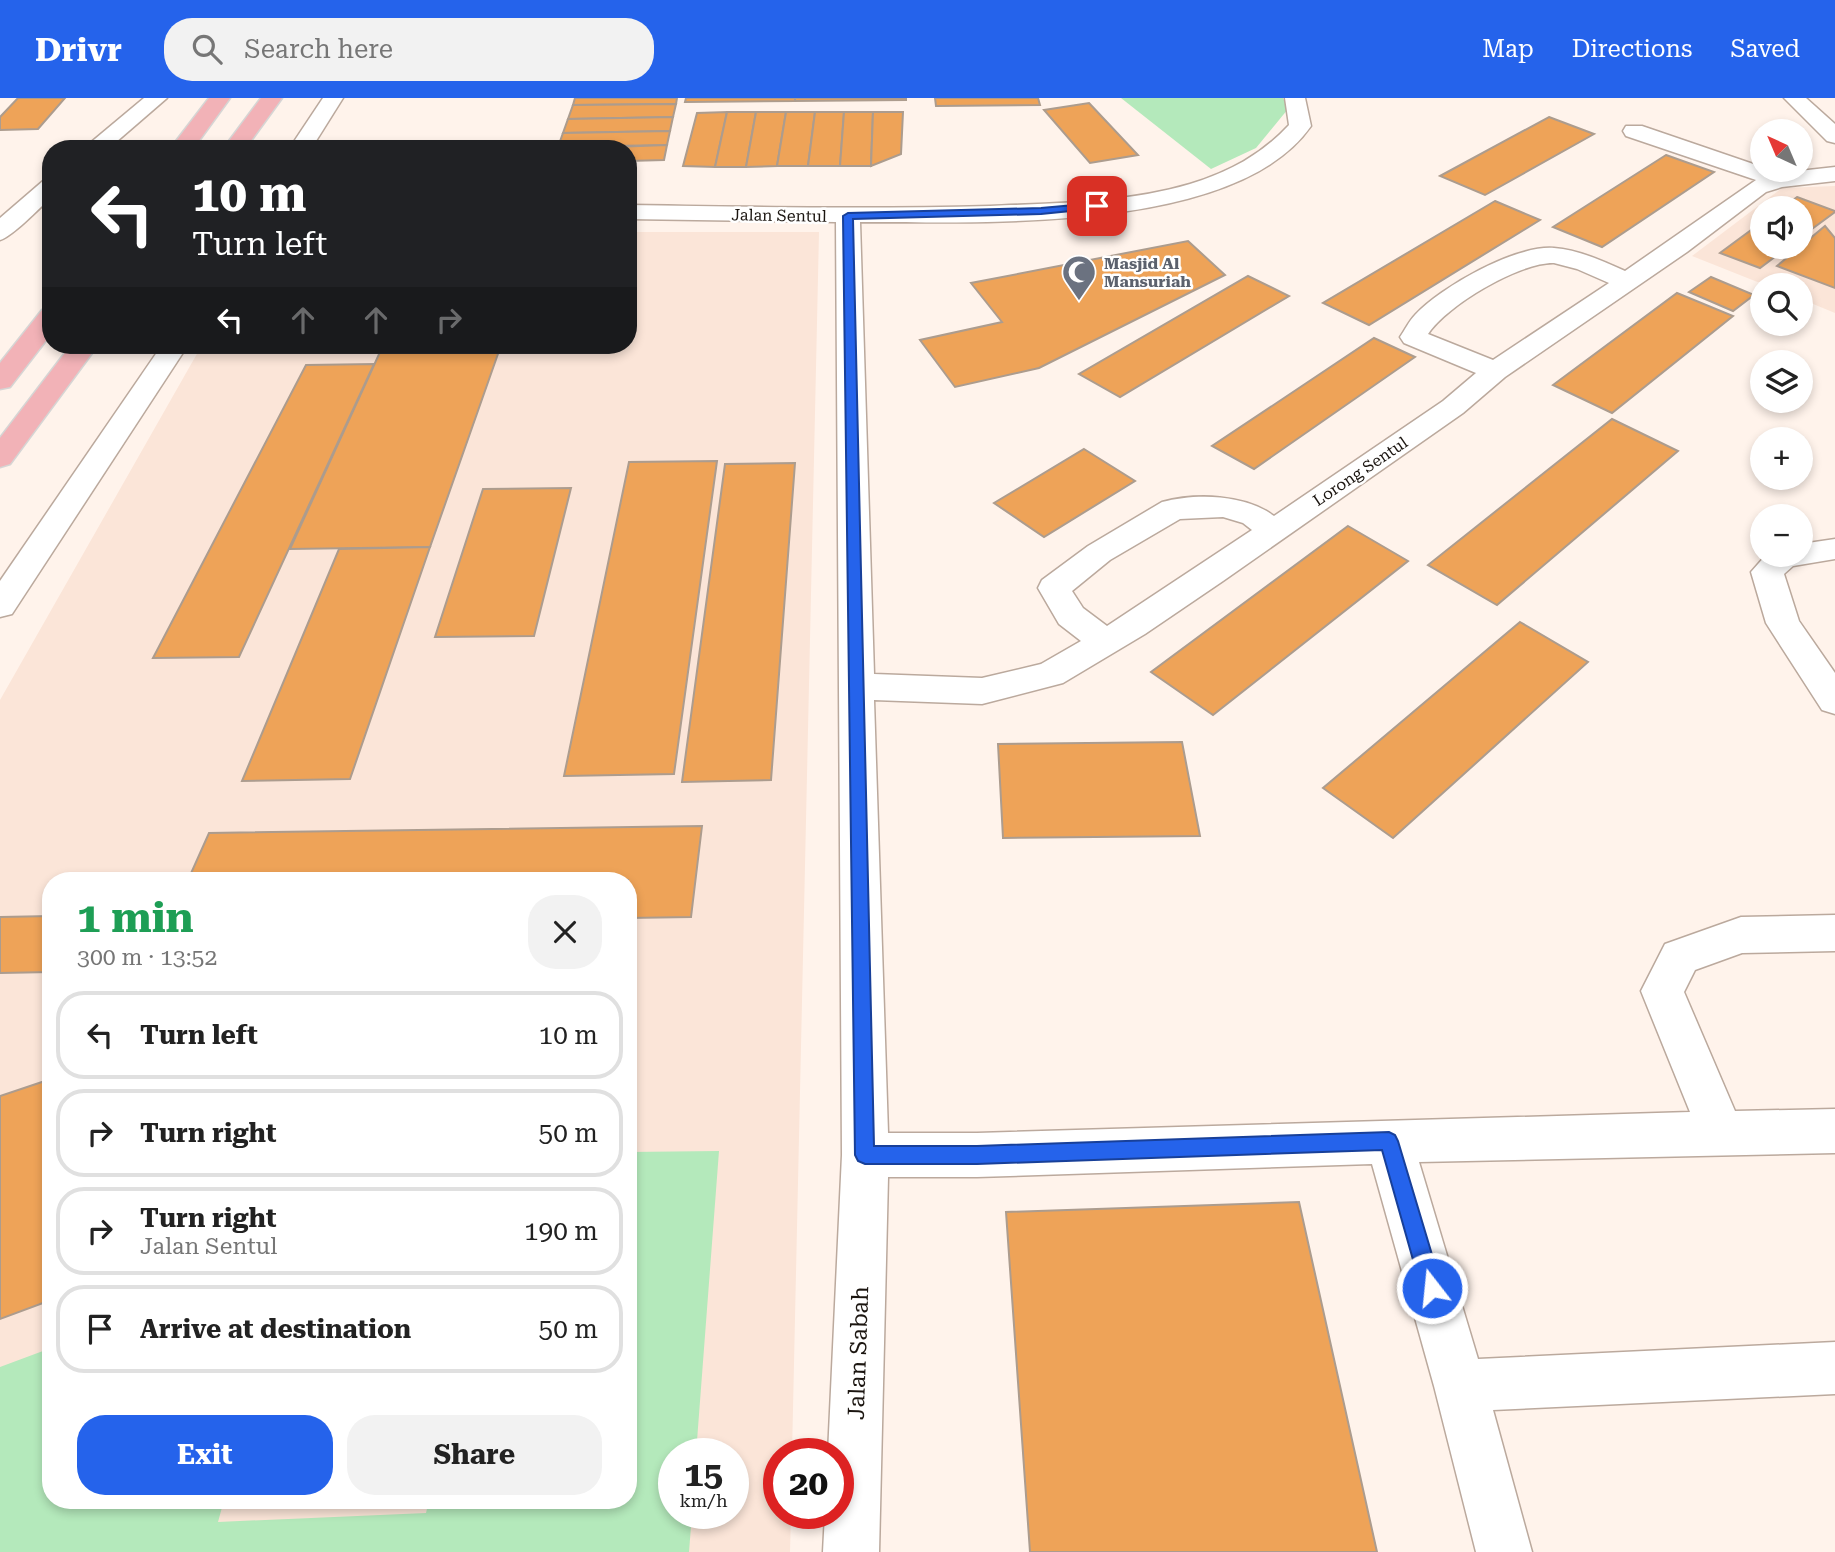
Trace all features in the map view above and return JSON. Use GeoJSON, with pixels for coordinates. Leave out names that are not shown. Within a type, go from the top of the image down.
{"type":"FeatureCollection","features":[{"type":"Feature","properties":{"kind":"main road"},"geometry":{"type":"LineString","coordinates":[[188,140],[220,98]]}},
{"type":"Feature","properties":{"kind":"main road"},"geometry":{"type":"LineString","coordinates":[[241,140],[272,98]]}},
{"type":"Feature","properties":{"kind":"main road"},"geometry":{"type":"LineString","coordinates":[[0,381],[42,327]]}},
{"type":"Feature","properties":{"kind":"main road"},"geometry":{"type":"LineString","coordinates":[[0,458],[78,354]]}},
{"type":"Feature","properties":{"kind":"street"},"geometry":{"type":"LineString","coordinates":[[105,140],[157,98]]}},
{"type":"Feature","properties":{"kind":"street"},"geometry":{"type":"LineString","coordinates":[[311,140],[333,98]]}},
{"type":"Feature","properties":{"kind":"street","name":"Jalan Sentul"},"geometry":{"type":"LineString","coordinates":[[637,212],[848,216],[1041,211],[1124,204],[1231,177],[1262,162],[1280,149],[1300,126],[1295,98]]}},
{"type":"Feature","properties":{"kind":"street"},"geometry":{"type":"LineString","coordinates":[[1801,105],[1835,111]]}},
{"type":"Feature","properties":{"kind":"street"},"geometry":{"type":"LineString","coordinates":[[1801,105],[1835,136]]}},
{"type":"Feature","properties":{"kind":"street"},"geometry":{"type":"LineString","coordinates":[[1634,131],[1750,170]]}},
{"type":"Feature","properties":{"kind":"street","name":"Lorong Sentul"},"geometry":{"type":"LineString","coordinates":[[1813,176],[1835,174]]}},
{"type":"Feature","properties":{"kind":"street","name":"Lorong Sentul"},"geometry":{"type":"LineString","coordinates":[[855,686],[982,691],[1051,674],[1212,573],[1453,407],[1495,371],[1678,247],[1758,187],[1773,182]]}},
{"type":"Feature","properties":{"kind":"street"},"geometry":{"type":"LineString","coordinates":[[0,233],[16,215],[42,193]]}},
{"type":"Feature","properties":{"kind":"street","name":"Jalan Sabah"},"geometry":{"type":"LineString","coordinates":[[848,216],[865,1155],[851,1552]]}},
{"type":"Feature","properties":{"kind":"street"},"geometry":{"type":"LineString","coordinates":[[1495,371],[1413,337],[1426,318],[1455,298],[1516,263],[1544,255],[1584,262],[1626,281]]}},
{"type":"Feature","properties":{"kind":"street"},"geometry":{"type":"LineString","coordinates":[[0,606],[169,354]]}},
{"type":"Feature","properties":{"kind":"street"},"geometry":{"type":"LineString","coordinates":[[1105,642],[1071,616],[1054,588],[1099,553],[1172,509],[1224,507],[1254,516],[1272,530]]}},
{"type":"Feature","properties":{"kind":"street"},"geometry":{"type":"LineString","coordinates":[[1835,549],[1783,557],[1767,572],[1783,623],[1835,701]]}},
{"type":"Feature","properties":{"kind":"street"},"geometry":{"type":"LineString","coordinates":[[1722,1134],[1662,991],[1681,957],[1741,935],[1835,933]]}},
{"type":"Feature","properties":{"kind":"street"},"geometry":{"type":"LineString","coordinates":[[865,1155],[977,1155],[1389,1141],[1835,1132]]}},
{"type":"Feature","properties":{"kind":"street"},"geometry":{"type":"LineString","coordinates":[[1389,1141],[1460,1386],[1504,1552]]}},
{"type":"Feature","properties":{"kind":"street"},"geometry":{"type":"LineString","coordinates":[[1460,1386],[1835,1368]]}},
{"type":"Feature","properties":{"kind":"shaded area"},"geometry":{"type":"Polygon","coordinates":[[[1835,186],[1835,313],[1813,304],[1813,273],[1750,273],[1750,279],[1692,256],[1750,212],[1750,259],[1813,259],[1813,196],[1771,196],[1782,188],[1835,186]]]}},
{"type":"Feature","properties":{"kind":"shaded area"},"geometry":{"type":"Polygon","coordinates":[[[637,232],[819,232],[792,1438],[763,1438],[763,1529],[791,1529],[790,1552],[0,1552],[0,700],[197,354],[637,354],[637,232]]]}},
{"type":"Feature","properties":{"kind":"green space"},"geometry":{"type":"Polygon","coordinates":[[[1121,98],[1283,98],[1288,109],[1256,148],[1211,169],[1121,98]]]}},
{"type":"Feature","properties":{"kind":"green space"},"geometry":{"type":"Polygon","coordinates":[[[719,1151],[697,1438],[658,1438],[658,1529],[691,1529],[689,1552],[0,1552],[0,1367],[42,1351],[42,1509],[222,1509],[218,1522],[426,1513],[427,1509],[637,1509],[637,1152],[719,1151]]]}},
{"type":"Feature","properties":{"kind":"building"},"geometry":{"type":"Polygon","coordinates":[[[18,98],[65,98],[38,129],[0,130],[0,117],[18,98]]]}},
{"type":"Feature","properties":{"kind":"building"},"geometry":{"type":"Polygon","coordinates":[[[575,98],[677,98],[676,104],[573,105],[575,98]]]}},
{"type":"Feature","properties":{"kind":"building"},"geometry":{"type":"Polygon","coordinates":[[[686,98],[795,98],[795,101],[685,102],[686,98]]]}},
{"type":"Feature","properties":{"kind":"building"},"geometry":{"type":"Polygon","coordinates":[[[795,98],[906,98],[906,100],[795,101],[795,98]]]}},
{"type":"Feature","properties":{"kind":"building"},"geometry":{"type":"Polygon","coordinates":[[[935,98],[1038,98],[1040,105],[936,106],[935,98]]]}},
{"type":"Feature","properties":{"kind":"building"},"geometry":{"type":"Polygon","coordinates":[[[1089,103],[1138,155],[1090,163],[1044,110],[1089,103]]]}},
{"type":"Feature","properties":{"kind":"building"},"geometry":{"type":"Polygon","coordinates":[[[676,104],[673,117],[568,119],[573,105],[676,104]]]}},
{"type":"Feature","properties":{"kind":"building"},"geometry":{"type":"Polygon","coordinates":[[[727,112],[715,167],[683,166],[697,113],[727,112]]]}},
{"type":"Feature","properties":{"kind":"building"},"geometry":{"type":"Polygon","coordinates":[[[727,112],[756,112],[746,167],[715,167],[727,112]]]}},
{"type":"Feature","properties":{"kind":"building"},"geometry":{"type":"Polygon","coordinates":[[[756,112],[786,112],[777,166],[746,167],[756,112]]]}},
{"type":"Feature","properties":{"kind":"building"},"geometry":{"type":"Polygon","coordinates":[[[786,112],[815,112],[808,166],[777,166],[786,112]]]}},
{"type":"Feature","properties":{"kind":"building"},"geometry":{"type":"Polygon","coordinates":[[[815,112],[844,112],[840,166],[808,166],[815,112]]]}},
{"type":"Feature","properties":{"kind":"building"},"geometry":{"type":"Polygon","coordinates":[[[844,112],[873,112],[871,166],[840,166],[844,112]]]}},
{"type":"Feature","properties":{"kind":"building"},"geometry":{"type":"Polygon","coordinates":[[[873,112],[903,112],[901,154],[871,166],[873,112]]]}},
{"type":"Feature","properties":{"kind":"building"},"geometry":{"type":"Polygon","coordinates":[[[673,117],[670,131],[563,133],[568,119],[673,117]]]}},
{"type":"Feature","properties":{"kind":"building"},"geometry":{"type":"Polygon","coordinates":[[[1549,117],[1594,134],[1485,195],[1440,176],[1549,117]]]}},
{"type":"Feature","properties":{"kind":"building"},"geometry":{"type":"Polygon","coordinates":[[[670,131],[667,145],[637,146],[637,140],[560,140],[563,133],[670,131]]]}},
{"type":"Feature","properties":{"kind":"building"},"geometry":{"type":"Polygon","coordinates":[[[667,145],[664,160],[637,161],[637,146],[667,145]]]}},
{"type":"Feature","properties":{"kind":"building"},"geometry":{"type":"Polygon","coordinates":[[[1666,155],[1714,172],[1602,247],[1553,227],[1666,155]]]}},
{"type":"Feature","properties":{"kind":"building"},"geometry":{"type":"Polygon","coordinates":[[[1495,201],[1540,220],[1369,325],[1323,303],[1495,201]]]}},
{"type":"Feature","properties":{"kind":"building"},"geometry":{"type":"Polygon","coordinates":[[[1813,203],[1835,212],[1813,228],[1813,203]]]}},
{"type":"Feature","properties":{"kind":"building"},"geometry":{"type":"Polygon","coordinates":[[[1825,226],[1835,238],[1835,288],[1813,280],[1813,273],[1795,273],[1777,266],[1785,259],[1813,259],[1813,236],[1825,226]]]}},
{"type":"Feature","properties":{"kind":"building"},"geometry":{"type":"Polygon","coordinates":[[[1750,231],[1750,259],[1772,259],[1760,268],[1720,253],[1750,231]]]}},
{"type":"Feature","properties":{"kind":"building","name":"Masjid Al Mansuriah"},"geometry":{"type":"Polygon","coordinates":[[[1188,241],[1225,275],[1039,368],[955,387],[920,340],[1002,322],[971,283],[1188,241]]]}},
{"type":"Feature","properties":{"kind":"building"},"geometry":{"type":"Polygon","coordinates":[[[1248,276],[1289,296],[1120,397],[1079,374],[1248,276]]]}},
{"type":"Feature","properties":{"kind":"building"},"geometry":{"type":"Polygon","coordinates":[[[1711,277],[1750,293],[1750,298],[1733,311],[1689,292],[1711,277]]]}},
{"type":"Feature","properties":{"kind":"building"},"geometry":{"type":"Polygon","coordinates":[[[1677,293],[1733,316],[1612,413],[1553,385],[1677,293]]]}},
{"type":"Feature","properties":{"kind":"building"},"geometry":{"type":"Polygon","coordinates":[[[1374,338],[1415,357],[1254,469],[1212,446],[1374,338]]]}},
{"type":"Feature","properties":{"kind":"building"},"geometry":{"type":"Polygon","coordinates":[[[379,354],[498,354],[430,547],[290,549],[379,354]]]}},
{"type":"Feature","properties":{"kind":"building"},"geometry":{"type":"Polygon","coordinates":[[[374,364],[239,657],[153,658],[306,365],[374,364]]]}},
{"type":"Feature","properties":{"kind":"building"},"geometry":{"type":"Polygon","coordinates":[[[1612,419],[1678,451],[1497,605],[1428,565],[1612,419]]]}},
{"type":"Feature","properties":{"kind":"building"},"geometry":{"type":"Polygon","coordinates":[[[1084,449],[1135,481],[1044,537],[994,503],[1084,449]]]}},
{"type":"Feature","properties":{"kind":"building"},"geometry":{"type":"Polygon","coordinates":[[[717,461],[674,774],[564,776],[629,462],[717,461]]]}},
{"type":"Feature","properties":{"kind":"building"},"geometry":{"type":"Polygon","coordinates":[[[795,463],[771,780],[682,782],[725,464],[795,463]]]}},
{"type":"Feature","properties":{"kind":"building"},"geometry":{"type":"Polygon","coordinates":[[[571,488],[534,636],[435,637],[483,489],[571,488]]]}},
{"type":"Feature","properties":{"kind":"building"},"geometry":{"type":"Polygon","coordinates":[[[1348,526],[1408,561],[1213,715],[1151,672],[1348,526]]]}},
{"type":"Feature","properties":{"kind":"building"},"geometry":{"type":"Polygon","coordinates":[[[430,547],[350,779],[242,781],[339,549],[430,547]]]}},
{"type":"Feature","properties":{"kind":"building"},"geometry":{"type":"Polygon","coordinates":[[[1520,622],[1588,662],[1393,838],[1323,788],[1520,622]]]}},
{"type":"Feature","properties":{"kind":"building"},"geometry":{"type":"Polygon","coordinates":[[[1182,742],[1200,836],[1003,838],[998,744],[1182,742]]]}},
{"type":"Feature","properties":{"kind":"building"},"geometry":{"type":"Polygon","coordinates":[[[702,826],[691,917],[637,918],[637,872],[192,872],[209,833],[702,826]]]}},
{"type":"Feature","properties":{"kind":"building"},"geometry":{"type":"Polygon","coordinates":[[[42,916],[42,972],[0,973],[0,917],[42,916]]]}},
{"type":"Feature","properties":{"kind":"building"},"geometry":{"type":"Polygon","coordinates":[[[42,1082],[42,1303],[0,1319],[0,1096],[42,1082]]]}},
{"type":"Feature","properties":{"kind":"building"},"geometry":{"type":"Polygon","coordinates":[[[1299,1202],[1377,1552],[1030,1552],[1006,1212],[1299,1202]]]}},
{"type":"Feature","properties":{"kind":"place","name":"Masjid Al Mansuriah"},"geometry":{"type":"Point","coordinates":[1079,302]}},
{"type":"Feature","properties":{"kind":"route"},"geometry":{"type":"LineString","coordinates":[[1097,206],[1041,211],[848,216],[865,1155],[977,1155],[1389,1141],[1432,1288]]}}]}
